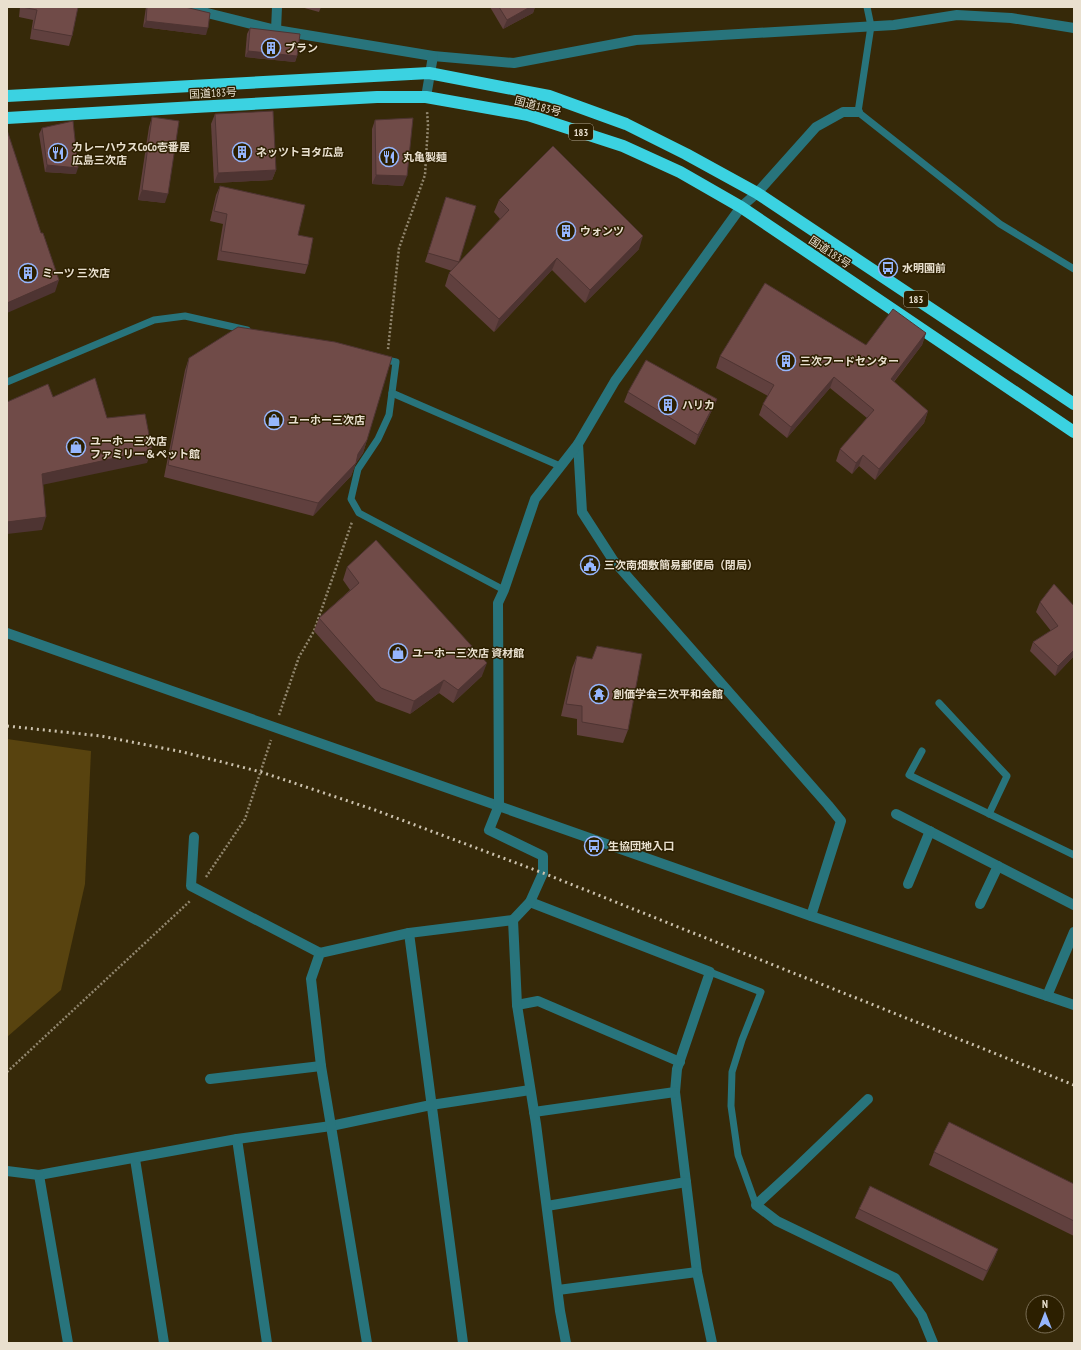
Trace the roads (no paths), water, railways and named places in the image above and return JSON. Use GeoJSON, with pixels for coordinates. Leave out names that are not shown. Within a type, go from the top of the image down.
{"type":"FeatureCollection","features":[{"type":"Feature","properties":{"kind":"highway","name":"国道183号"},"geometry":{"type":"LineString","coordinates":[[7,96],[429,73],[549,96],[626,124],[686,154],[757,193],[1074,404]]}},
{"type":"Feature","properties":{"kind":"highway","name":"国道183号"},"geometry":{"type":"LineString","coordinates":[[7,118],[377,97],[426,97],[528,115],[623,146],[680,172],[741,207],[1074,432]]}},
{"type":"Feature","properties":{"kind":"street"},"geometry":{"type":"LineString","coordinates":[[183,7],[276,30],[433,56],[514,63],[636,40],[894,25],[958,11],[1074,28]]}},
{"type":"Feature","properties":{"kind":"street"},"geometry":{"type":"LineString","coordinates":[[276,30],[277,7]]}},
{"type":"Feature","properties":{"kind":"street"},"geometry":{"type":"LineString","coordinates":[[426,97],[433,56]]}},
{"type":"Feature","properties":{"kind":"street"},"geometry":{"type":"LineString","coordinates":[[194,837],[191,886],[320,953],[409,933],[513,920],[530,902],[543,873],[543,856],[489,830],[499,805],[498,603],[504,590],[534,499],[578,444],[615,380],[741,207],[757,193],[816,127],[843,112],[858,112]]}},
{"type":"Feature","properties":{"kind":"street"},"geometry":{"type":"LineString","coordinates":[[578,444],[582,512],[613,560],[841,821],[811,916]]}},
{"type":"Feature","properties":{"kind":"street"},"geometry":{"type":"LineString","coordinates":[[7,634],[499,805],[811,916],[1074,1006]]}},
{"type":"Feature","properties":{"kind":"street"},"geometry":{"type":"LineString","coordinates":[[896,814],[1074,905]]}},
{"type":"Feature","properties":{"kind":"street"},"geometry":{"type":"LineString","coordinates":[[908,884],[930,832]]}},
{"type":"Feature","properties":{"kind":"street"},"geometry":{"type":"LineString","coordinates":[[980,904],[998,866]]}},
{"type":"Feature","properties":{"kind":"street"},"geometry":{"type":"LineString","coordinates":[[530,902],[710,972],[677,1069],[675,1092],[697,1272],[712,1343]]}},
{"type":"Feature","properties":{"kind":"street"},"geometry":{"type":"LineString","coordinates":[[513,920],[517,1005],[534,1112],[566,1343]]}},
{"type":"Feature","properties":{"kind":"street"},"geometry":{"type":"LineString","coordinates":[[1047,996],[1074,932]]}},
{"type":"Feature","properties":{"kind":"street"},"geometry":{"type":"LineString","coordinates":[[409,933],[463,1343]]}},
{"type":"Feature","properties":{"kind":"street"},"geometry":{"type":"LineString","coordinates":[[320,953],[311,979],[321,1066],[367,1343]]}},
{"type":"Feature","properties":{"kind":"street"},"geometry":{"type":"LineString","coordinates":[[517,1005],[538,1001],[680,1062]]}},
{"type":"Feature","properties":{"kind":"street"},"geometry":{"type":"LineString","coordinates":[[210,1079],[321,1066]]}},
{"type":"Feature","properties":{"kind":"street"},"geometry":{"type":"LineString","coordinates":[[7,1171],[39,1175],[237,1140],[331,1126],[431,1105],[530,1090]]}},
{"type":"Feature","properties":{"kind":"street"},"geometry":{"type":"LineString","coordinates":[[534,1112],[675,1092]]}},
{"type":"Feature","properties":{"kind":"street"},"geometry":{"type":"LineString","coordinates":[[868,1099],[756,1205],[777,1221],[895,1278],[922,1316],[933,1343]]}},
{"type":"Feature","properties":{"kind":"street"},"geometry":{"type":"LineString","coordinates":[[237,1140],[268,1343]]}},
{"type":"Feature","properties":{"kind":"street"},"geometry":{"type":"LineString","coordinates":[[135,1159],[164,1343]]}},
{"type":"Feature","properties":{"kind":"street"},"geometry":{"type":"LineString","coordinates":[[39,1175],[68,1343]]}},
{"type":"Feature","properties":{"kind":"street"},"geometry":{"type":"LineString","coordinates":[[547,1206],[686,1182]]}},
{"type":"Feature","properties":{"kind":"street"},"geometry":{"type":"LineString","coordinates":[[558,1290],[697,1272]]}},
{"type":"Feature","properties":{"kind":"lane"},"geometry":{"type":"LineString","coordinates":[[867,7],[871,26],[858,112],[1000,224],[1074,269]]}},
{"type":"Feature","properties":{"kind":"lane"},"geometry":{"type":"LineString","coordinates":[[7,382],[154,320],[185,316],[255,331]]}},
{"type":"Feature","properties":{"kind":"lane"},"geometry":{"type":"LineString","coordinates":[[372,357],[396,362],[390,416],[378,439],[358,469],[351,499],[356,508],[359,513],[504,590]]}},
{"type":"Feature","properties":{"kind":"lane"},"geometry":{"type":"LineString","coordinates":[[392,393],[560,466]]}},
{"type":"Feature","properties":{"kind":"lane"},"geometry":{"type":"LineString","coordinates":[[938,703],[1007,776],[989,814]]}},
{"type":"Feature","properties":{"kind":"lane"},"geometry":{"type":"LineString","coordinates":[[922,751],[909,775],[1074,855]]}},
{"type":"Feature","properties":{"kind":"lane"},"geometry":{"type":"LineString","coordinates":[[710,972],[762,992],[742,1040],[732,1072],[731,1106],[738,1155],[756,1205]]}},
{"type":"Feature","properties":{"kind":"railway"},"geometry":{"type":"LineString","coordinates":[[7,726],[101,736],[183,752],[261,772],[375,810],[543,873],[1074,1085]]}},
{"type":"Feature","properties":{"kind":"place","name":"ブラン"},"geometry":{"type":"Point","coordinates":[271,48]}},
{"type":"Feature","properties":{"kind":"place","name":"ネッツトヨタ広島"},"geometry":{"type":"Point","coordinates":[242,152]}},
{"type":"Feature","properties":{"kind":"place","name":"カレーハウスCoCo壱番屋 広島三次店"},"geometry":{"type":"Point","coordinates":[58,153]}},
{"type":"Feature","properties":{"kind":"place","name":"丸亀製麺"},"geometry":{"type":"Point","coordinates":[389,157]}},
{"type":"Feature","properties":{"kind":"place","name":"ウォンツ"},"geometry":{"type":"Point","coordinates":[566,231]}},
{"type":"Feature","properties":{"kind":"place","name":"水明園前"},"geometry":{"type":"Point","coordinates":[888,268]}},
{"type":"Feature","properties":{"kind":"place","name":"ミーツ 三次店"},"geometry":{"type":"Point","coordinates":[28,273]}},
{"type":"Feature","properties":{"kind":"place","name":"三次フードセンター"},"geometry":{"type":"Point","coordinates":[786,361]}},
{"type":"Feature","properties":{"kind":"place","name":"ハリカ"},"geometry":{"type":"Point","coordinates":[668,405]}},
{"type":"Feature","properties":{"kind":"place","name":"ユーホー三次店"},"geometry":{"type":"Point","coordinates":[274,420]}},
{"type":"Feature","properties":{"kind":"place","name":"ユーホー三次店 ファミリー＆ペット館"},"geometry":{"type":"Point","coordinates":[76,447]}},
{"type":"Feature","properties":{"kind":"place","name":"三次南畑敷簡易郵便局（閉局）"},"geometry":{"type":"Point","coordinates":[590,565]}},
{"type":"Feature","properties":{"kind":"place","name":"ユーホー三次店 資材館"},"geometry":{"type":"Point","coordinates":[398,653]}},
{"type":"Feature","properties":{"kind":"place","name":"創価学会三次平和会館"},"geometry":{"type":"Point","coordinates":[599,694]}},
{"type":"Feature","properties":{"kind":"place","name":"生協団地入口"},"geometry":{"type":"Point","coordinates":[594,846]}}]}
